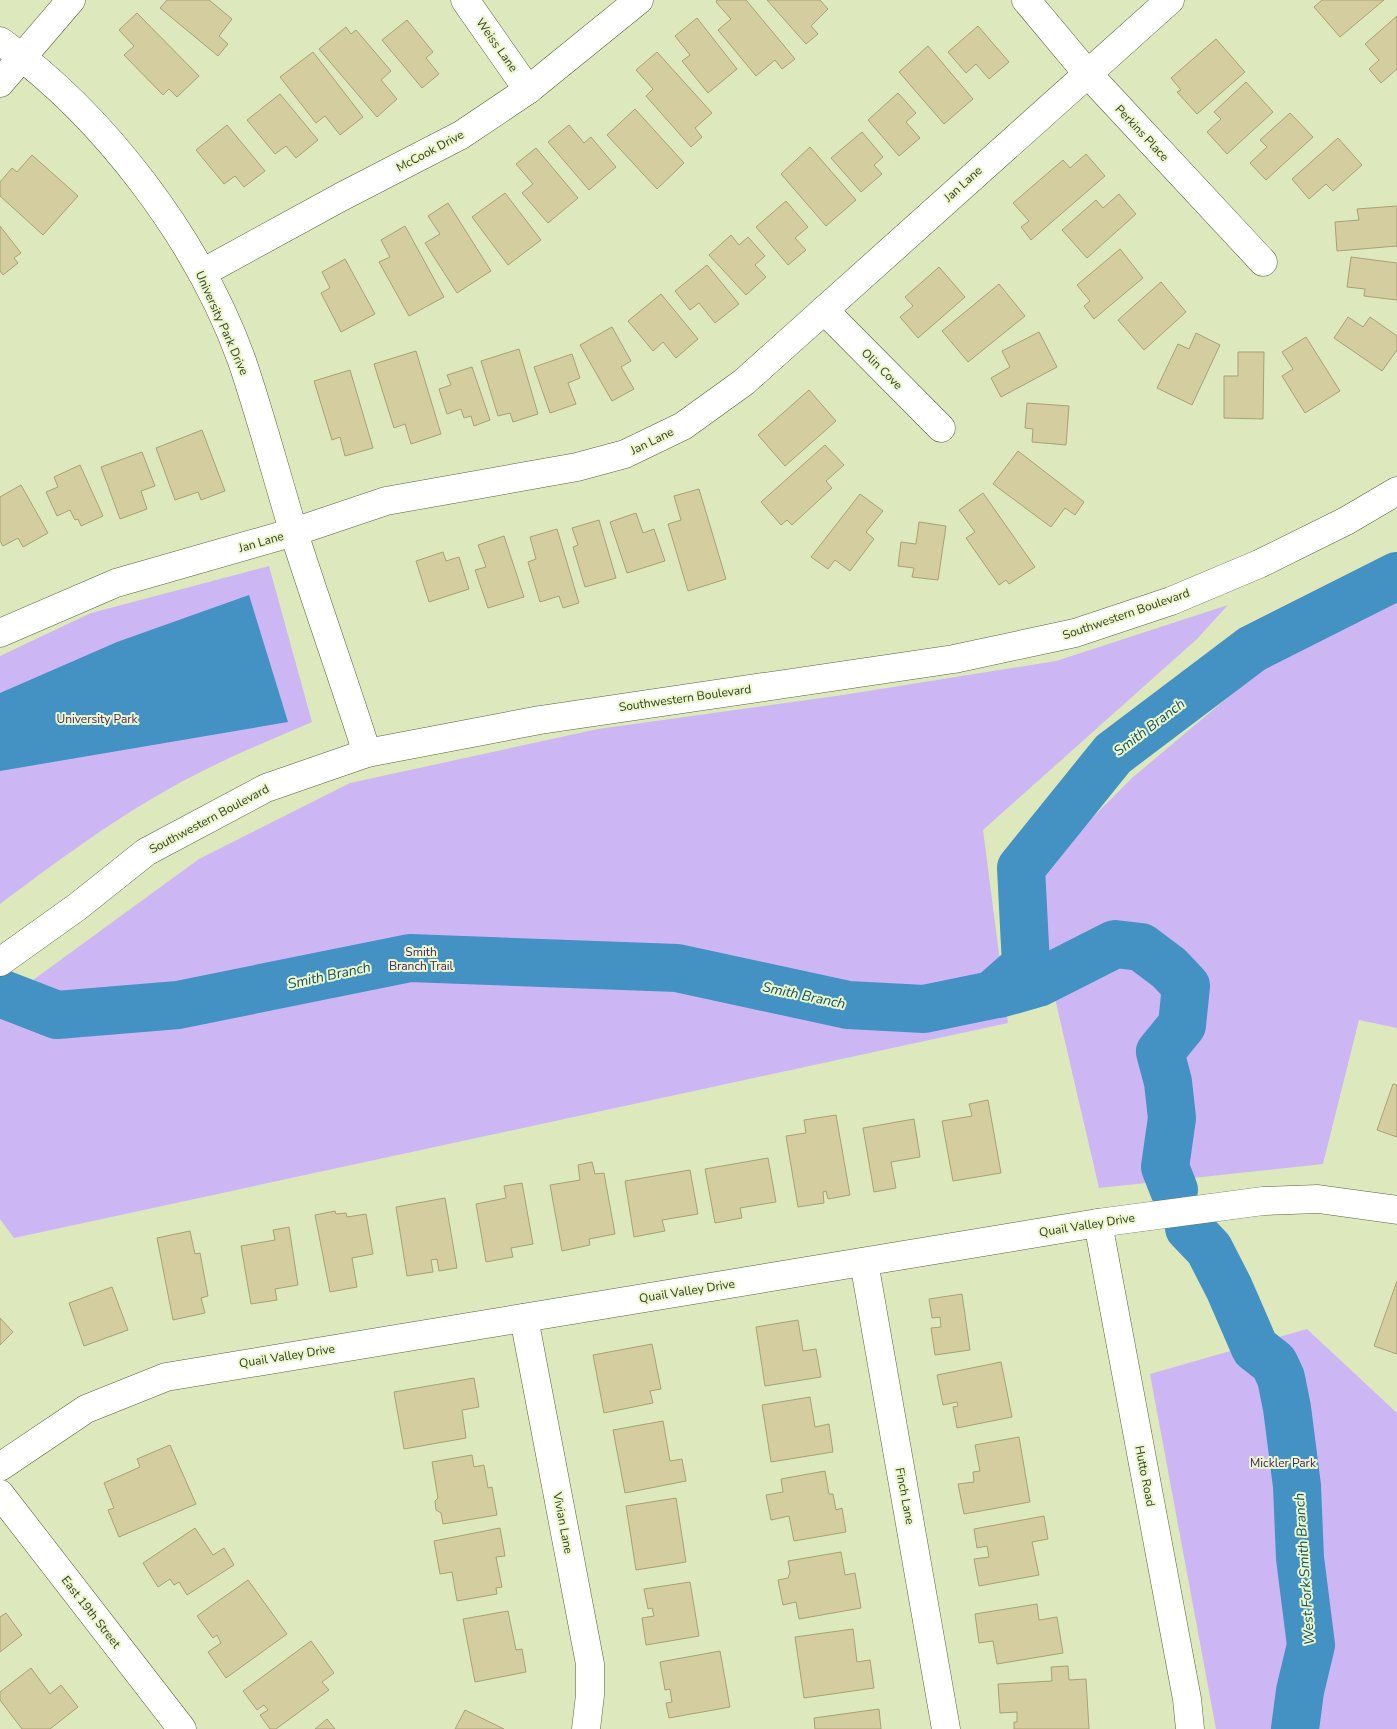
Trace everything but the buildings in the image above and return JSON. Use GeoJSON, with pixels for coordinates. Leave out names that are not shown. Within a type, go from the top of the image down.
{"type":"FeatureCollection","features":[{"type":"Feature","properties":{"kind":"street"},"geometry":{"type":"LineString","coordinates":[[0,83],[11,49],[72,0]]}},
{"type":"Feature","properties":{"kind":"street","name":"Weiss Lane"},"geometry":{"type":"LineString","coordinates":[[465,0],[528,90]]}},
{"type":"Feature","properties":{"kind":"street","name":"McCook Drive"},"geometry":{"type":"LineString","coordinates":[[202,274],[341,197],[461,135],[528,90],[639,0]]}},
{"type":"Feature","properties":{"kind":"street","name":"Perkins Place"},"geometry":{"type":"LineString","coordinates":[[1026,0],[1087,73],[1263,262]]}},
{"type":"Feature","properties":{"kind":"street","name":"Jan Lane"},"geometry":{"type":"LineString","coordinates":[[0,633],[116,583],[294,532],[386,501],[577,467],[626,454],[683,426],[744,382],[1170,0]]}},
{"type":"Feature","properties":{"kind":"street","name":"University Park Drive"},"geometry":{"type":"LineString","coordinates":[[11,49],[95,126],[149,191],[202,274],[241,360],[294,532],[367,753]]}},
{"type":"Feature","properties":{"kind":"street","name":"Olin Cove"},"geometry":{"type":"LineString","coordinates":[[824,310],[940,428]]}},
{"type":"Feature","properties":{"kind":"street","name":"Southwestern Boulevard"},"geometry":{"type":"LineString","coordinates":[[0,962],[77,906],[146,852],[266,788],[367,753],[540,720],[954,659],[1076,633],[1171,601],[1259,564],[1346,521],[1397,491]]}},
{"type":"Feature","properties":{"kind":"street","name":"Quail Valley Drive"},"geometry":{"type":"LineString","coordinates":[[0,1467],[86,1409],[166,1377],[1098,1223],[1263,1201],[1318,1199],[1397,1210]]}},
{"type":"Feature","properties":{"kind":"street","name":"Hutto Road"},"geometry":{"type":"LineString","coordinates":[[1098,1223],[1185,1689],[1190,1729]]}},
{"type":"Feature","properties":{"kind":"street","name":"Finch Lane"},"geometry":{"type":"LineString","coordinates":[[864,1262],[946,1729]]}},
{"type":"Feature","properties":{"kind":"street","name":"Vivian Lane"},"geometry":{"type":"LineString","coordinates":[[524,1318],[590,1664],[590,1695],[586,1729]]}},
{"type":"Feature","properties":{"kind":"street","name":"East 19th Street"},"geometry":{"type":"LineString","coordinates":[[0,1494],[182,1729]]}},
{"type":"Feature","properties":{"kind":"green space"},"geometry":{"type":"Polygon","coordinates":[[[1397,559],[1397,1028],[1359,1020],[1323,1164],[1099,1188],[1030,891],[1059,851],[1132,778],[1327,614],[1397,559]]]}},
{"type":"Feature","properties":{"kind":"green space","name":"University Park"},"geometry":{"type":"Polygon","coordinates":[[[269,566],[312,722],[221,762],[146,802],[82,844],[0,904],[0,656],[91,613],[269,566]]]}},
{"type":"Feature","properties":{"kind":"green space","name":"Smith Branch Trail"},"geometry":{"type":"Polygon","coordinates":[[[1228,605],[1197,639],[983,830],[1008,1023],[14,1238],[0,1219],[0,1004],[199,859],[350,783],[598,729],[843,695],[1056,661],[1228,605]]]}},
{"type":"Feature","properties":{"kind":"green space","name":"Mickler Park"},"geometry":{"type":"Polygon","coordinates":[[[1307,1329],[1397,1413],[1397,1729],[1216,1729],[1150,1374],[1307,1329]]]}},
{"type":"Feature","properties":{"kind":"water"},"geometry":{"type":"Polygon","coordinates":[[[249,595],[288,722],[0,771],[0,693],[117,642],[249,595]]]}},
{"type":"Feature","properties":{"kind":"waterway","name":"Smith Branch"},"geometry":{"type":"LineString","coordinates":[[0,993],[57,1015],[178,1005],[410,958],[677,968],[848,1005],[924,1009],[992,995],[1026,965],[1021,868],[1113,754],[1252,649],[1397,576]]}},
{"type":"Feature","properties":{"kind":"waterway","name":"West Fork Smith Branch"},"geometry":{"type":"LineString","coordinates":[[999,994],[1038,983],[1115,944],[1141,947],[1169,968],[1186,986],[1182,1025],[1160,1052],[1168,1082],[1172,1118],[1165,1167],[1174,1190]]}},
{"type":"Feature","properties":{"kind":"waterway","name":"West Fork Smith Branch"},"geometry":{"type":"LineString","coordinates":[[1189,1228],[1209,1249],[1229,1288],[1255,1348],[1274,1363],[1281,1378],[1287,1408],[1297,1486],[1300,1558],[1311,1645],[1300,1691],[1295,1729]]}}]}
